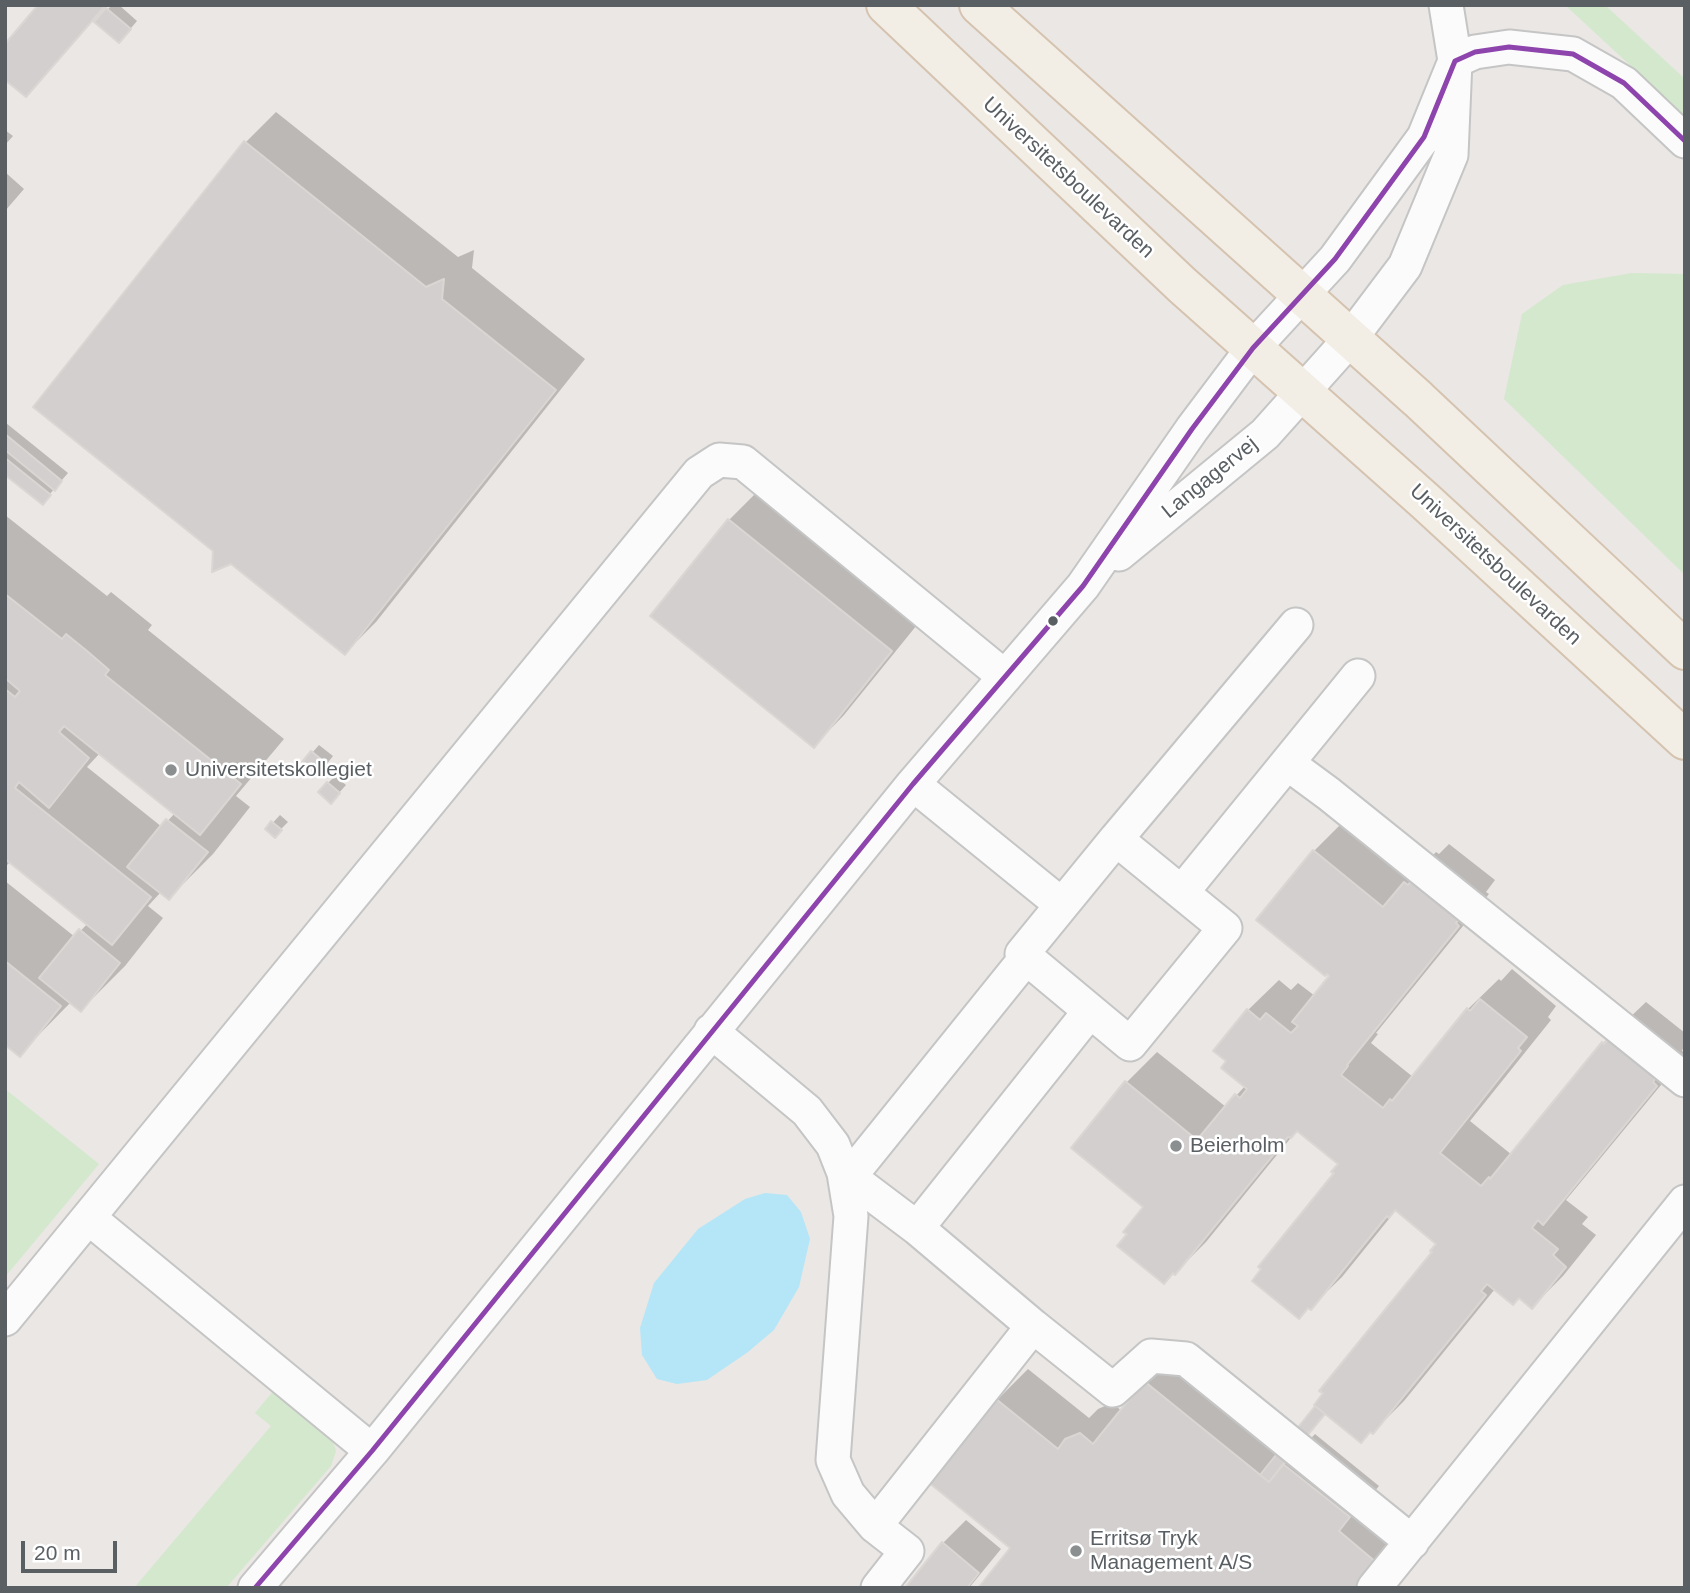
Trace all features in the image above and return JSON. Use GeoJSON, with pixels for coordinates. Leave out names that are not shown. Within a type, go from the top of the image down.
{"type":"FeatureCollection","features":[{"type":"Feature","properties":{"kind":"main road","name":"Universitetsboulevarden"},"geometry":{"type":"LineString","coordinates":[[886,5],[1182,285],[1277,322],[1303,392],[1685,740]]}},
{"type":"Feature","properties":{"kind":"main road"},"geometry":{"type":"LineString","coordinates":[[979,5],[1277,322],[1339,351],[1418,400],[1685,650]]}},
{"type":"Feature","properties":{"kind":"street","name":"Langagervej"},"geometry":{"type":"LineString","coordinates":[[1083,586],[1149,527],[1265,434],[1339,351],[1405,266],[1451,155],[1455,61],[1446,5]]}},
{"type":"Feature","properties":{"kind":"street"},"geometry":{"type":"LineString","coordinates":[[1455,61],[1475,52],[1509,47],[1573,54],[1624,83],[1685,141]]}},
{"type":"Feature","properties":{"kind":"street","name":"Langagervej"},"geometry":{"type":"LineString","coordinates":[[255,1588],[372,1451],[913,785],[1083,586],[1184,440],[1277,322],[1335,259],[1424,137],[1455,61]]}},
{"type":"Feature","properties":{"kind":"street"},"geometry":{"type":"LineString","coordinates":[[5,1319],[699,472],[719,460],[743,462],[1005,677]]}},
{"type":"Feature","properties":{"kind":"street"},"geometry":{"type":"LineString","coordinates":[[1116,838],[1225,928],[1130,1044],[1022,954],[1116,838],[1296,625]]}},
{"type":"Feature","properties":{"kind":"street"},"geometry":{"type":"LineString","coordinates":[[1182,892],[1357,676]]}},
{"type":"Feature","properties":{"kind":"street"},"geometry":{"type":"LineString","coordinates":[[1287,763],[1685,1080]]}},
{"type":"Feature","properties":{"kind":"street"},"geometry":{"type":"LineString","coordinates":[[913,785],[1062,905]]}},
{"type":"Feature","properties":{"kind":"street"},"geometry":{"type":"LineString","coordinates":[[844,1173],[859,1165],[1026,958]]}},
{"type":"Feature","properties":{"kind":"street"},"geometry":{"type":"LineString","coordinates":[[917,1228],[1090,1011]]}},
{"type":"Feature","properties":{"kind":"street"},"geometry":{"type":"LineString","coordinates":[[711,1031],[807,1111],[832,1145],[844,1173],[851,1216],[833,1460],[848,1494],[875,1526],[907,1551],[878,1588]]}},
{"type":"Feature","properties":{"kind":"street"},"geometry":{"type":"LineString","coordinates":[[844,1173],[917,1228],[1113,1390],[1151,1356],[1186,1359],[1412,1542]]}},
{"type":"Feature","properties":{"kind":"street"},"geometry":{"type":"LineString","coordinates":[[1374,1588],[1685,1202]]}},
{"type":"Feature","properties":{"kind":"street"},"geometry":{"type":"LineString","coordinates":[[89,1218],[372,1451]]}},
{"type":"Feature","properties":{"kind":"street"},"geometry":{"type":"LineString","coordinates":[[875,1526],[1033,1326]]}},
{"type":"Feature","properties":{"kind":"green space"},"geometry":{"type":"Polygon","coordinates":[[[1565,5],[1605,5],[1685,79],[1685,116],[1565,5]]]}},
{"type":"Feature","properties":{"kind":"green space"},"geometry":{"type":"Polygon","coordinates":[[[1632,273],[1685,274],[1685,575],[1504,399],[1522,314],[1563,285],[1632,273]]]}},
{"type":"Feature","properties":{"kind":"green space"},"geometry":{"type":"Polygon","coordinates":[[[5,1089],[99,1164],[5,1277],[5,1089]]]}},
{"type":"Feature","properties":{"kind":"green space"},"geometry":{"type":"Polygon","coordinates":[[[275,1389],[332,1438],[336,1451],[331,1466],[226,1588],[134,1588],[271,1426],[255,1413],[275,1389]]]}},
{"type":"Feature","properties":{"kind":"water"},"geometry":{"type":"Polygon","coordinates":[[[765,1193],[787,1195],[801,1212],[810,1239],[799,1287],[774,1330],[707,1380],[677,1384],[657,1379],[642,1355],[640,1328],[654,1283],[698,1229],[745,1199],[765,1193]]]}},
{"type":"Feature","properties":{"kind":"building"},"geometry":{"type":"Polygon","coordinates":[[[38,5],[105,6],[26,97],[5,80],[5,44],[38,5]]]}},
{"type":"Feature","properties":{"kind":"building"},"geometry":{"type":"Polygon","coordinates":[[[106,8],[131,29],[119,43],[94,22],[106,8]]]}},
{"type":"Feature","properties":{"kind":"building"},"geometry":{"type":"Polygon","coordinates":[[[244,141],[426,287],[444,279],[442,299],[556,390],[345,655],[231,564],[212,572],[213,551],[33,407],[244,141]]]}},
{"type":"Feature","properties":{"kind":"building"},"geometry":{"type":"Polygon","coordinates":[[[5,434],[62,481],[55,491],[5,450],[5,434]]]}},
{"type":"Feature","properties":{"kind":"building"},"geometry":{"type":"Polygon","coordinates":[[[5,458],[51,495],[43,505],[5,475],[5,458]]]}},
{"type":"Feature","properties":{"kind":"building"},"geometry":{"type":"Polygon","coordinates":[[[728,519],[892,651],[814,748],[650,616],[728,519]]]}},
{"type":"Feature","properties":{"kind":"building","name":"Universitetskollegiet"},"geometry":{"type":"Polygon","coordinates":[[[5,594],[62,639],[66,634],[109,670],[105,675],[241,784],[200,835],[64,726],[59,732],[89,758],[49,808],[19,782],[15,788],[151,897],[112,945],[5,859],[5,689],[15,697],[20,691],[5,678],[5,594]]]}},
{"type":"Feature","properties":{"kind":"building"},"geometry":{"type":"Polygon","coordinates":[[[311,751],[327,764],[319,774],[302,762],[311,751]]]}},
{"type":"Feature","properties":{"kind":"building"},"geometry":{"type":"Polygon","coordinates":[[[327,782],[340,793],[331,804],[318,792],[327,782]]]}},
{"type":"Feature","properties":{"kind":"building","name":"Universitetskollegiet"},"geometry":{"type":"Polygon","coordinates":[[[166,819],[208,852],[169,900],[127,867],[166,819]]]}},
{"type":"Feature","properties":{"kind":"building"},"geometry":{"type":"Polygon","coordinates":[[[271,821],[282,830],[275,838],[265,829],[271,821]]]}},
{"type":"Feature","properties":{"kind":"building","name":"Beierholm"},"geometry":{"type":"Polygon","coordinates":[[[1313,850],[1383,907],[1404,882],[1408,885],[1417,873],[1465,912],[1456,923],[1459,926],[1341,1075],[1383,1108],[1390,1099],[1392,1101],[1467,1008],[1470,1011],[1480,999],[1527,1037],[1518,1048],[1521,1051],[1440,1153],[1481,1186],[1489,1177],[1490,1179],[1602,1042],[1604,1044],[1614,1032],[1662,1070],[1653,1082],[1657,1086],[1543,1225],[1538,1220],[1532,1228],[1558,1249],[1553,1255],[1566,1267],[1532,1309],[1519,1298],[1513,1305],[1487,1284],[1481,1291],[1486,1295],[1373,1434],[1370,1432],[1361,1443],[1314,1405],[1323,1393],[1319,1391],[1436,1244],[1395,1210],[1389,1218],[1387,1216],[1311,1310],[1308,1308],[1299,1319],[1252,1281],[1261,1269],[1258,1267],[1334,1173],[1331,1172],[1338,1164],[1297,1131],[1291,1138],[1288,1137],[1175,1275],[1173,1273],[1164,1284],[1117,1246],[1127,1234],[1123,1232],[1143,1207],[1071,1148],[1125,1081],[1197,1140],[1235,1094],[1240,1098],[1247,1089],[1221,1068],[1226,1061],[1213,1051],[1247,1009],[1260,1020],[1266,1013],[1291,1033],[1298,1026],[1292,1022],[1329,976],[1325,976],[1256,920],[1313,850]]]}},
{"type":"Feature","properties":{"kind":"building"},"geometry":{"type":"Polygon","coordinates":[[[79,929],[120,963],[81,1012],[39,978],[79,929]]]}},
{"type":"Feature","properties":{"kind":"building"},"geometry":{"type":"Polygon","coordinates":[[[5,961],[61,1006],[20,1057],[5,1045],[5,961]]]}},
{"type":"Feature","properties":{"kind":"building"},"geometry":{"type":"Polygon","coordinates":[[[1144,1381],[1269,1482],[1283,1464],[1350,1517],[1339,1531],[1377,1563],[1357,1588],[978,1588],[1010,1548],[928,1482],[996,1399],[1058,1449],[1065,1439],[1080,1433],[1093,1444],[1144,1381]]]}},
{"type":"Feature","properties":{"kind":"building"},"geometry":{"type":"Polygon","coordinates":[[[1315,1406],[1325,1414],[1269,1482],[1260,1475],[1315,1406]]]}},
{"type":"Feature","properties":{"kind":"building"},"geometry":{"type":"Polygon","coordinates":[[[942,1542],[979,1573],[967,1588],[905,1588],[942,1542]]]}},
{"type":"Feature","properties":{"kind":"transit line"},"geometry":{"type":"LineString","coordinates":[[255,1588],[372,1451],[913,784],[1083,586],[1192,429],[1253,348],[1335,259],[1424,137],[1455,61],[1475,52],[1509,47],[1573,54],[1624,83],[1685,141]]}},
{"type":"Feature","properties":{"kind":"place","name":"Universitetskollegiet"},"geometry":{"type":"Point","coordinates":[171,770]}},
{"type":"Feature","properties":{"kind":"place","name":"Beierholm"},"geometry":{"type":"Point","coordinates":[1176,1146]}},
{"type":"Feature","properties":{"kind":"place","name":"Erritsø Tryk Management A/S"},"geometry":{"type":"Point","coordinates":[1076,1551]}}]}
